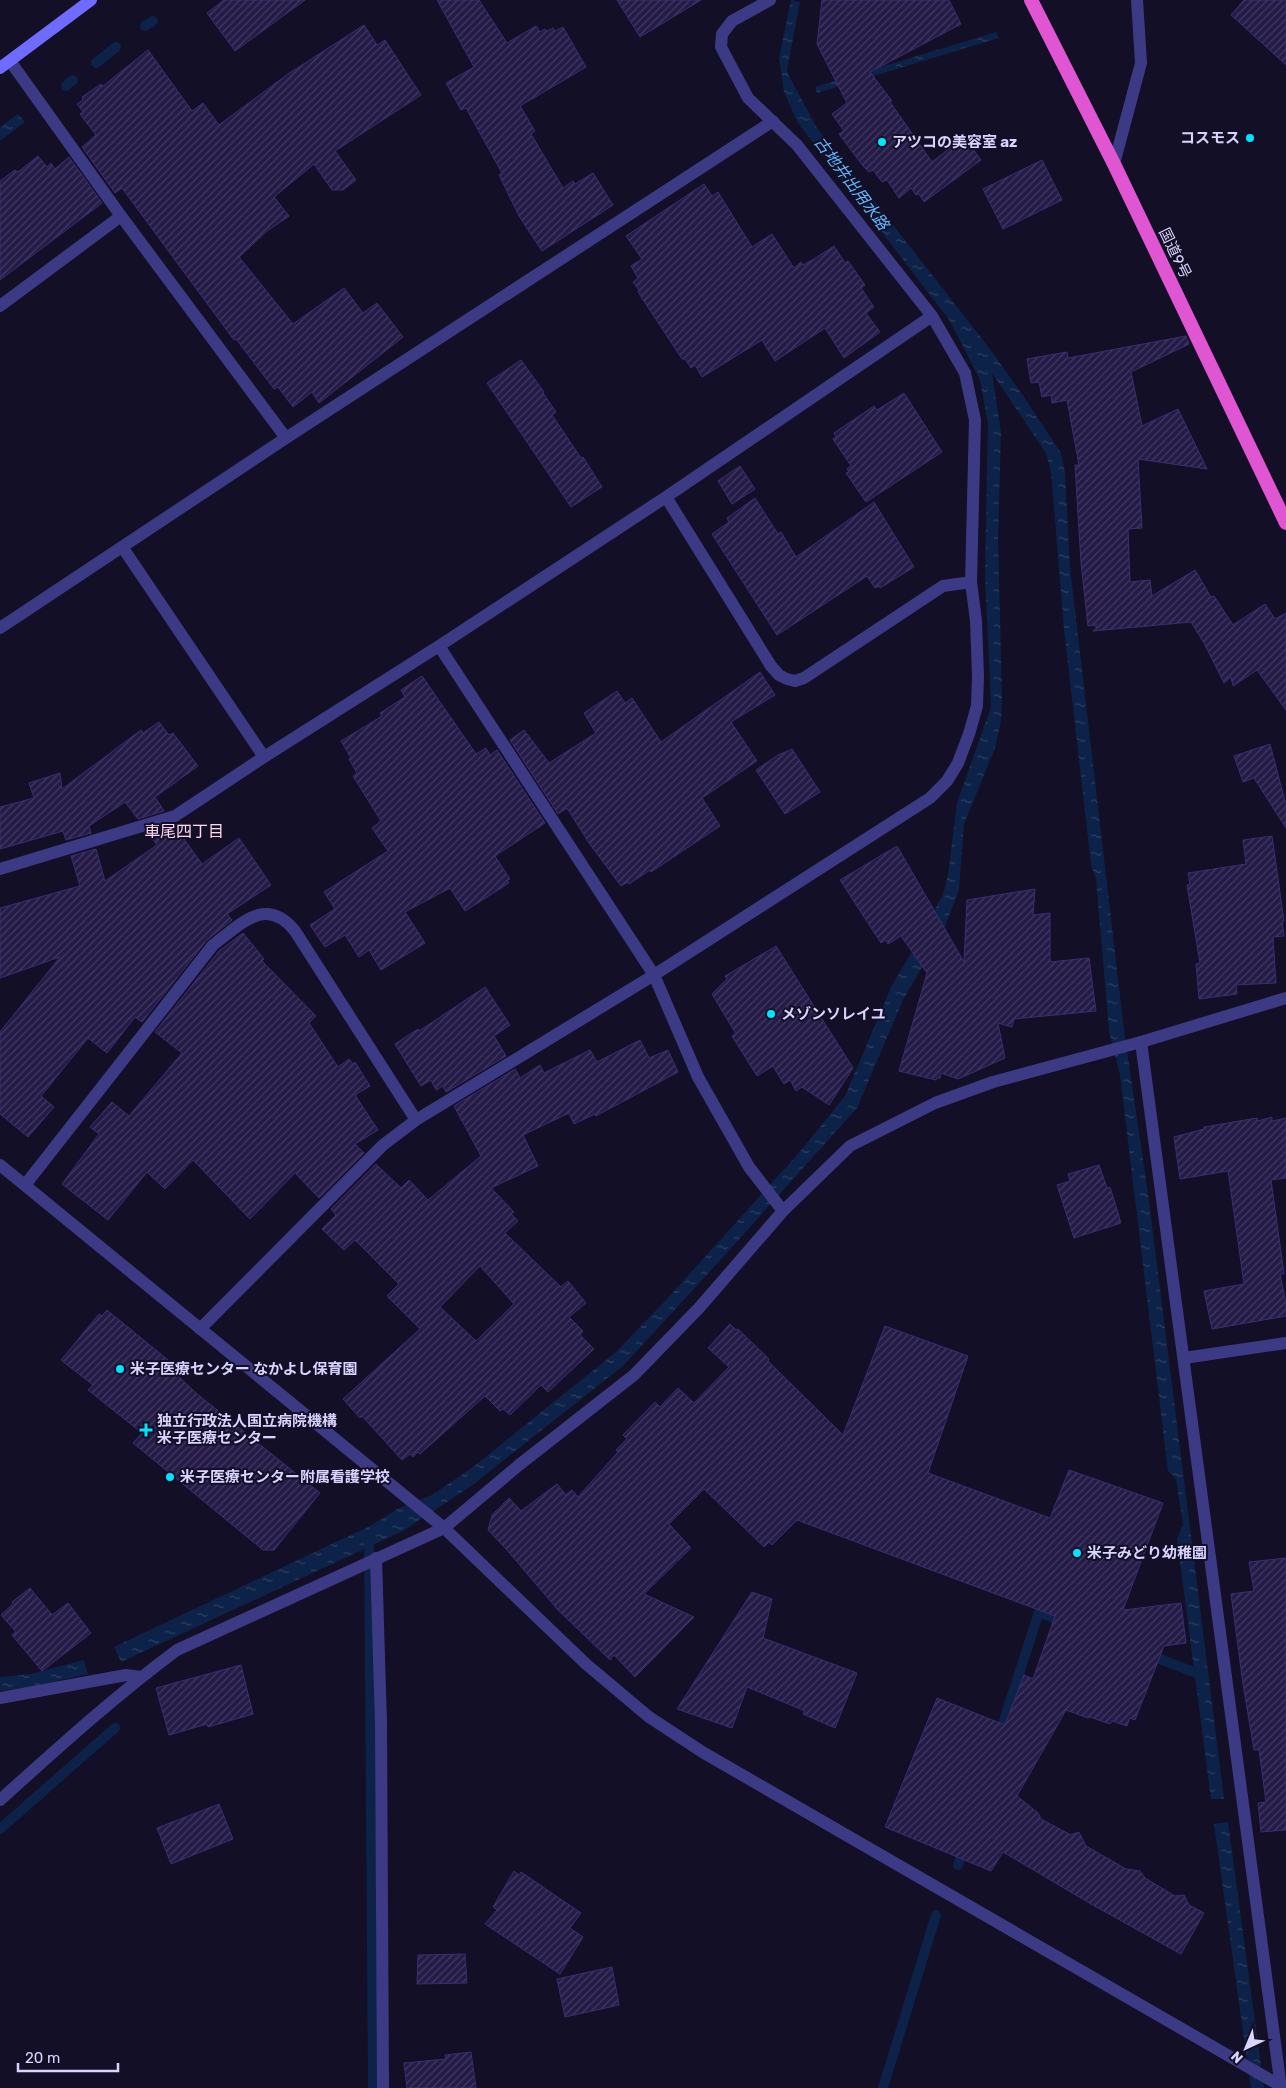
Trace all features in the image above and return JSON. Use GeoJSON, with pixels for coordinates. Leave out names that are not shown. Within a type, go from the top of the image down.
{"type":"FeatureCollection","features":[{"type":"Feature","properties":{"kind":"highway","name":"国道9号"},"geometry":{"type":"LineString","coordinates":[[1031,0],[1114,164],[1286,523]]}},
{"type":"Feature","properties":{"kind":"main road"},"geometry":{"type":"LineString","coordinates":[[5,65],[90,0]]}},
{"type":"Feature","properties":{"kind":"street"},"geometry":{"type":"LineString","coordinates":[[200,1329],[383,1145],[416,1120],[654,975],[930,798],[947,781],[958,764],[977,706],[978,676],[976,621],[971,582],[975,420],[966,373],[932,316],[797,145],[748,98],[721,47],[722,34],[732,22],[770,0]]}},
{"type":"Feature","properties":{"kind":"street"},"geometry":{"type":"LineString","coordinates":[[1114,164],[1142,63],[1137,0]]}},
{"type":"Feature","properties":{"kind":"street"},"geometry":{"type":"LineString","coordinates":[[5,65],[121,216],[286,438]]}},
{"type":"Feature","properties":{"kind":"street"},"geometry":{"type":"LineString","coordinates":[[0,628],[286,438],[773,121]]}},
{"type":"Feature","properties":{"kind":"street"},"geometry":{"type":"LineString","coordinates":[[0,306],[121,216]]}},
{"type":"Feature","properties":{"kind":"street"},"geometry":{"type":"LineString","coordinates":[[0,869],[175,816],[264,757],[440,646],[666,497],[932,316]]}},
{"type":"Feature","properties":{"kind":"street"},"geometry":{"type":"LineString","coordinates":[[666,497],[766,658],[779,675],[787,679],[795,681],[804,678],[943,586],[971,582]]}},
{"type":"Feature","properties":{"kind":"street"},"geometry":{"type":"LineString","coordinates":[[123,548],[264,757]]}},
{"type":"Feature","properties":{"kind":"street"},"geometry":{"type":"LineString","coordinates":[[440,646],[654,975],[698,1076],[749,1167],[783,1210]]}},
{"type":"Feature","properties":{"kind":"street"},"geometry":{"type":"LineString","coordinates":[[25,1185],[213,945],[251,918],[263,913],[273,913],[286,921],[295,931],[416,1120]]}},
{"type":"Feature","properties":{"kind":"street"},"geometry":{"type":"LineString","coordinates":[[0,1800],[140,1677],[177,1650],[444,1528],[519,1465],[634,1375],[699,1308],[783,1210],[850,1146],[858,1141],[934,1103],[993,1082],[1141,1042],[1286,998]]}},
{"type":"Feature","properties":{"kind":"street"},"geometry":{"type":"LineString","coordinates":[[1141,1042],[1283,2087]]}},
{"type":"Feature","properties":{"kind":"street"},"geometry":{"type":"LineString","coordinates":[[0,1165],[444,1528],[586,1664],[649,1717],[704,1753],[1283,2087]]}},
{"type":"Feature","properties":{"kind":"street"},"geometry":{"type":"LineString","coordinates":[[1184,1358],[1286,1343]]}},
{"type":"Feature","properties":{"kind":"street"},"geometry":{"type":"LineString","coordinates":[[376,1558],[382,1723],[383,2088]]}},
{"type":"Feature","properties":{"kind":"street"},"geometry":{"type":"LineString","coordinates":[[0,1698],[47,1691],[76,1683],[118,1676],[140,1677]]}},
{"type":"Feature","properties":{"kind":"water","name":"古地井出用水路"},"geometry":{"type":"Polygon","coordinates":[[[791,0],[800,2],[787,70],[817,128],[987,345],[1061,453],[1065,473],[1070,567],[1124,1030],[1149,1201],[1224,1799],[1211,1799],[1177,1539],[1183,1525],[1176,1479],[1168,1471],[1120,1075],[1109,1031],[1096,879],[1091,864],[1064,629],[1051,472],[1046,453],[992,373],[1001,432],[998,539],[1001,721],[995,748],[964,824],[959,890],[944,929],[903,1000],[857,1108],[623,1366],[471,1486],[403,1531],[121,1662],[114,1647],[372,1525],[397,1509],[432,1495],[473,1467],[616,1352],[665,1301],[798,1154],[845,1096],[892,985],[921,937],[943,894],[948,875],[957,803],[991,707],[985,575],[988,424],[980,380],[950,321],[798,123],[784,92],[779,58],[791,0]]]}},
{"type":"Feature","properties":{"kind":"water"},"geometry":{"type":"Polygon","coordinates":[[[996,32],[999,38],[817,93],[815,87],[996,32]]]}},
{"type":"Feature","properties":{"kind":"water"},"geometry":{"type":"Polygon","coordinates":[[[18,114],[25,122],[0,141],[0,127],[18,114]]]}},
{"type":"Feature","properties":{"kind":"water"},"geometry":{"type":"Polygon","coordinates":[[[84,1660],[88,1674],[31,1687],[0,1691],[0,1677],[31,1674],[84,1660]]]}},
{"type":"Feature","properties":{"kind":"water"},"geometry":{"type":"Polygon","coordinates":[[[1228,1822],[1264,2088],[1251,2088],[1214,1824],[1228,1822]]]}},
{"type":"Feature","properties":{"kind":"building"},"geometry":{"type":"Polygon","coordinates":[[[224,0],[305,0],[235,51],[207,13],[224,0]]]}},
{"type":"Feature","properties":{"kind":"building"},"geometry":{"type":"Polygon","coordinates":[[[437,0],[479,0],[507,43],[536,26],[540,32],[553,28],[555,31],[563,27],[586,67],[520,106],[535,131],[531,134],[563,188],[573,181],[575,184],[593,173],[613,205],[542,251],[519,216],[499,175],[502,173],[466,108],[461,110],[446,83],[474,67],[437,0]]]}},
{"type":"Feature","properties":{"kind":"building"},"geometry":{"type":"Polygon","coordinates":[[[617,0],[701,0],[640,37],[617,0]]]}},
{"type":"Feature","properties":{"kind":"building"},"geometry":{"type":"Polygon","coordinates":[[[822,0],[949,0],[961,24],[870,72],[892,101],[890,102],[932,162],[964,137],[981,160],[924,202],[919,194],[916,195],[911,188],[899,198],[887,180],[882,182],[873,170],[869,172],[863,166],[839,134],[844,131],[832,114],[847,103],[817,44],[822,0]]]}},
{"type":"Feature","properties":{"kind":"building"},"geometry":{"type":"Polygon","coordinates":[[[1244,0],[1286,0],[1286,65],[1231,15],[1244,0]]]}},
{"type":"Feature","properties":{"kind":"building"},"geometry":{"type":"Polygon","coordinates":[[[364,25],[377,45],[385,40],[421,95],[335,151],[356,180],[343,190],[332,190],[314,164],[274,197],[289,216],[267,231],[239,257],[293,324],[344,288],[363,313],[377,303],[403,337],[319,403],[312,392],[293,407],[278,387],[274,389],[236,339],[234,340],[122,188],[115,193],[82,147],[96,135],[80,114],[83,112],[77,104],[83,100],[82,97],[101,84],[103,86],[148,50],[192,111],[203,103],[219,125],[288,74],[364,25]]]}},
{"type":"Feature","properties":{"kind":"building"},"geometry":{"type":"Polygon","coordinates":[[[38,156],[47,167],[51,163],[55,169],[69,157],[102,203],[0,280],[0,181],[15,170],[18,172],[38,156]]]}},
{"type":"Feature","properties":{"kind":"building"},"geometry":{"type":"Polygon","coordinates":[[[1042,160],[1062,200],[1003,229],[983,189],[1042,160]]]}},
{"type":"Feature","properties":{"kind":"building"},"geometry":{"type":"Polygon","coordinates":[[[704,184],[712,196],[718,192],[752,247],[772,234],[794,268],[801,262],[803,265],[834,246],[845,263],[848,261],[865,285],[861,288],[874,307],[866,313],[880,332],[844,358],[825,328],[775,361],[762,340],[702,377],[695,365],[691,368],[685,359],[682,359],[633,282],[638,278],[631,266],[642,259],[626,236],[704,184]]]}},
{"type":"Feature","properties":{"kind":"building"},"geometry":{"type":"Polygon","coordinates":[[[1186,336],[1189,344],[1131,372],[1142,426],[1178,409],[1207,469],[1138,459],[1142,528],[1128,529],[1130,582],[1150,580],[1152,596],[1195,570],[1211,597],[1214,596],[1233,625],[1265,604],[1275,619],[1286,613],[1286,710],[1257,670],[1233,686],[1231,677],[1224,683],[1191,622],[1093,631],[1096,629],[1096,625],[1088,626],[1081,563],[1075,465],[1079,465],[1067,400],[1052,403],[1051,395],[1042,397],[1039,382],[1031,383],[1027,359],[1067,352],[1068,358],[1186,336]]]}},
{"type":"Feature","properties":{"kind":"building"},"geometry":{"type":"Polygon","coordinates":[[[521,360],[556,412],[552,415],[581,458],[583,457],[602,487],[571,507],[487,383],[521,360]]]}},
{"type":"Feature","properties":{"kind":"building"},"geometry":{"type":"Polygon","coordinates":[[[904,393],[942,452],[866,502],[846,473],[849,472],[847,469],[851,466],[833,439],[836,437],[834,433],[874,406],[877,410],[904,393]]]}},
{"type":"Feature","properties":{"kind":"building"},"geometry":{"type":"Polygon","coordinates":[[[740,466],[755,489],[732,504],[718,481],[740,466]]]}},
{"type":"Feature","properties":{"kind":"building"},"geometry":{"type":"Polygon","coordinates":[[[755,498],[778,534],[781,532],[796,557],[874,502],[914,567],[880,588],[879,586],[875,588],[867,576],[777,635],[712,534],[729,522],[727,518],[755,498]]]}},
{"type":"Feature","properties":{"kind":"building"},"geometry":{"type":"Polygon","coordinates":[[[760,672],[775,695],[731,722],[757,761],[702,798],[720,826],[651,872],[650,870],[629,884],[628,882],[621,886],[589,843],[567,808],[558,814],[510,740],[524,730],[549,763],[596,733],[584,713],[617,691],[625,703],[632,698],[661,742],[760,672]]]}},
{"type":"Feature","properties":{"kind":"building"},"geometry":{"type":"Polygon","coordinates":[[[422,676],[476,754],[486,748],[490,755],[497,750],[545,823],[495,856],[510,879],[507,880],[509,883],[465,911],[450,888],[405,912],[425,943],[381,970],[369,950],[359,957],[345,935],[325,947],[310,925],[335,909],[324,892],[388,851],[372,828],[381,821],[353,776],[357,773],[341,741],[382,716],[380,713],[405,697],[401,690],[422,676]]]}},
{"type":"Feature","properties":{"kind":"building"},"geometry":{"type":"Polygon","coordinates":[[[159,722],[169,735],[173,733],[198,766],[155,797],[164,811],[138,819],[125,802],[89,826],[91,833],[66,840],[63,831],[0,849],[0,807],[34,798],[29,783],[60,773],[62,789],[141,730],[143,733],[159,722]]]}},
{"type":"Feature","properties":{"kind":"building"},"geometry":{"type":"Polygon","coordinates":[[[1270,744],[1286,805],[1286,828],[1254,778],[1243,782],[1234,756],[1270,744]]]}},
{"type":"Feature","properties":{"kind":"building"},"geometry":{"type":"Polygon","coordinates":[[[792,749],[820,792],[785,814],[756,770],[778,755],[792,749]]]}},
{"type":"Feature","properties":{"kind":"building"},"geometry":{"type":"Polygon","coordinates":[[[174,825],[202,864],[239,838],[271,885],[227,914],[232,920],[207,940],[142,1022],[135,1017],[107,1053],[88,1038],[41,1096],[54,1107],[28,1137],[0,1114],[0,1032],[60,957],[0,978],[0,908],[80,886],[71,856],[96,849],[105,881],[157,845],[148,833],[174,825]]]}},
{"type":"Feature","properties":{"kind":"building"},"geometry":{"type":"Polygon","coordinates":[[[1272,836],[1284,921],[1282,922],[1284,936],[1273,937],[1276,983],[1236,985],[1237,994],[1199,999],[1196,964],[1200,963],[1187,885],[1190,884],[1188,873],[1246,864],[1243,840],[1272,836]]]}},
{"type":"Feature","properties":{"kind":"building"},"geometry":{"type":"Polygon","coordinates":[[[897,846],[964,962],[967,900],[1035,889],[1033,915],[1050,913],[1050,962],[1089,958],[1096,1011],[1014,1019],[1012,1027],[998,1023],[1005,1058],[958,1079],[941,1073],[940,1078],[936,1080],[899,1071],[927,973],[901,936],[888,944],[886,940],[881,943],[840,880],[897,846]]]}},
{"type":"Feature","properties":{"kind":"building"},"geometry":{"type":"Polygon","coordinates":[[[243,933],[264,959],[262,961],[316,1016],[309,1023],[338,1067],[349,1059],[353,1064],[355,1062],[370,1086],[355,1095],[378,1130],[355,1144],[364,1153],[319,1198],[295,1173],[250,1219],[193,1160],[165,1189],[147,1172],[108,1220],[62,1184],[99,1134],[90,1127],[112,1102],[129,1116],[182,1053],[155,1032],[219,951],[243,933]]]}},
{"type":"Feature","properties":{"kind":"building","name":"メゾンソレイユ"},"geometry":{"type":"Polygon","coordinates":[[[776,946],[853,1068],[829,1105],[802,1087],[796,1091],[790,1080],[784,1084],[773,1066],[757,1076],[732,1036],[736,1034],[712,994],[727,979],[725,976],[776,946]]]}},
{"type":"Feature","properties":{"kind":"building"},"geometry":{"type":"Polygon","coordinates":[[[485,987],[510,1025],[494,1036],[506,1056],[446,1092],[443,1086],[436,1090],[431,1080],[421,1086],[395,1044],[418,1029],[419,1031],[485,987]]]}},
{"type":"Feature","properties":{"kind":"building"},"geometry":{"type":"Polygon","coordinates":[[[640,1040],[649,1058],[668,1050],[678,1072],[596,1116],[595,1114],[574,1124],[569,1113],[523,1135],[538,1166],[491,1188],[514,1212],[511,1214],[518,1221],[505,1233],[561,1287],[568,1281],[586,1303],[569,1317],[583,1331],[580,1335],[594,1349],[548,1392],[541,1385],[510,1415],[503,1409],[500,1411],[485,1396],[420,1454],[418,1452],[413,1457],[410,1454],[402,1460],[362,1416],[360,1418],[343,1399],[420,1329],[387,1296],[399,1284],[355,1240],[344,1250],[322,1229],[336,1215],[331,1209],[376,1164],[401,1188],[409,1180],[428,1200],[481,1156],[454,1106],[515,1069],[520,1078],[540,1065],[544,1073],[590,1050],[597,1062],[640,1040]],[[480,1266],[440,1307],[476,1341],[514,1304],[480,1266]]]}},
{"type":"Feature","properties":{"kind":"building"},"geometry":{"type":"Polygon","coordinates":[[[1272,1117],[1272,1121],[1286,1118],[1286,1178],[1271,1180],[1284,1274],[1280,1274],[1286,1304],[1286,1316],[1212,1329],[1204,1291],[1244,1284],[1228,1171],[1180,1179],[1174,1137],[1204,1129],[1204,1127],[1257,1118],[1258,1121],[1272,1117]]]}},
{"type":"Feature","properties":{"kind":"building"},"geometry":{"type":"Polygon","coordinates":[[[1099,1165],[1107,1188],[1110,1187],[1121,1223],[1074,1238],[1057,1185],[1070,1181],[1068,1174],[1099,1165]]]}},
{"type":"Feature","properties":{"kind":"building"},"geometry":{"type":"Polygon","coordinates":[[[107,1310],[179,1369],[176,1374],[196,1393],[320,1493],[274,1550],[263,1550],[133,1443],[142,1433],[88,1390],[93,1385],[61,1360],[99,1314],[102,1316],[107,1310]]]}},
{"type":"Feature","properties":{"kind":"building"},"geometry":{"type":"Polygon","coordinates":[[[730,1324],[736,1330],[738,1329],[769,1359],[768,1361],[843,1435],[885,1326],[968,1356],[928,1473],[1050,1518],[1069,1470],[1163,1503],[1123,1610],[1181,1603],[1186,1643],[1164,1646],[1135,1720],[1130,1718],[1127,1726],[1112,1721],[1110,1724],[1066,1710],[1017,1796],[1038,1813],[1041,1819],[1071,1835],[1079,1832],[1086,1846],[1126,1869],[1140,1871],[1145,1878],[1175,1896],[1184,1895],[1189,1905],[1204,1913],[1181,1954],[1003,1852],[991,1871],[885,1827],[937,1698],[1005,1725],[1024,1675],[1033,1679],[1055,1616],[797,1520],[772,1545],[769,1542],[764,1547],[704,1489],[669,1524],[691,1548],[644,1594],[694,1617],[635,1677],[614,1655],[610,1660],[558,1610],[488,1530],[492,1515],[509,1498],[521,1511],[557,1484],[566,1495],[572,1490],[578,1497],[618,1452],[616,1450],[627,1439],[623,1435],[655,1402],[660,1407],[678,1388],[694,1403],[729,1367],[708,1348],[730,1324]]]}},
{"type":"Feature","properties":{"kind":"building"},"geometry":{"type":"Polygon","coordinates":[[[1286,1558],[1286,1830],[1261,1832],[1258,1803],[1266,1802],[1259,1750],[1254,1750],[1231,1594],[1254,1591],[1249,1562],[1286,1558]]]}},
{"type":"Feature","properties":{"kind":"building"},"geometry":{"type":"Polygon","coordinates":[[[30,1588],[52,1615],[68,1603],[91,1633],[42,1671],[12,1635],[16,1632],[1,1615],[13,1604],[12,1602],[30,1588]]]}},
{"type":"Feature","properties":{"kind":"building"},"geometry":{"type":"Polygon","coordinates":[[[752,1592],[772,1599],[763,1638],[857,1673],[835,1728],[803,1714],[805,1711],[747,1687],[732,1728],[677,1709],[752,1592]]]}},
{"type":"Feature","properties":{"kind":"building"},"geometry":{"type":"Polygon","coordinates":[[[241,1665],[253,1714],[208,1727],[207,1724],[169,1735],[156,1688],[241,1665]]]}},
{"type":"Feature","properties":{"kind":"building"},"geometry":{"type":"Polygon","coordinates":[[[219,1804],[233,1839],[171,1864],[157,1828],[219,1804]]]}},
{"type":"Feature","properties":{"kind":"building"},"geometry":{"type":"Polygon","coordinates":[[[514,1871],[519,1875],[521,1872],[581,1913],[570,1928],[583,1937],[560,1974],[485,1924],[497,1910],[493,1907],[514,1871]]]}},
{"type":"Feature","properties":{"kind":"building"},"geometry":{"type":"Polygon","coordinates":[[[465,1954],[467,1983],[417,1984],[418,1955],[465,1954]]]}},
{"type":"Feature","properties":{"kind":"building"},"geometry":{"type":"Polygon","coordinates":[[[612,1967],[619,2005],[565,2017],[557,1979],[612,1967]]]}},
{"type":"Feature","properties":{"kind":"building"},"geometry":{"type":"Polygon","coordinates":[[[471,2052],[476,2088],[407,2088],[404,2063],[446,2059],[445,2055],[471,2052]]]}},
{"type":"Feature","properties":{"kind":"waterway"},"geometry":{"type":"LineString","coordinates":[[145,26],[153,21]]}},
{"type":"Feature","properties":{"kind":"waterway"},"geometry":{"type":"LineString","coordinates":[[96,63],[116,47]]}},
{"type":"Feature","properties":{"kind":"waterway"},"geometry":{"type":"LineString","coordinates":[[66,86],[73,80]]}},
{"type":"Feature","properties":{"kind":"waterway"},"geometry":{"type":"LineString","coordinates":[[369,1537],[373,2088]]}},
{"type":"Feature","properties":{"kind":"waterway"},"geometry":{"type":"LineString","coordinates":[[999,1736],[1039,1612],[1066,1623]]}},
{"type":"Feature","properties":{"kind":"waterway"},"geometry":{"type":"LineString","coordinates":[[1147,1654],[1204,1676]]}},
{"type":"Feature","properties":{"kind":"waterway"},"geometry":{"type":"LineString","coordinates":[[0,1829],[115,1728]]}},
{"type":"Feature","properties":{"kind":"waterway"},"geometry":{"type":"LineString","coordinates":[[958,1865],[964,1847]]}},
{"type":"Feature","properties":{"kind":"waterway"},"geometry":{"type":"LineString","coordinates":[[883,2088],[936,1915]]}},
{"type":"Feature","properties":{"kind":"place","name":"コスモス"},"geometry":{"type":"Point","coordinates":[1250,138]}},
{"type":"Feature","properties":{"kind":"place","name":"アツコの美容室 az"},"geometry":{"type":"Point","coordinates":[882,142]}},
{"type":"Feature","properties":{"kind":"place","name":"メゾンソレイユ"},"geometry":{"type":"Point","coordinates":[771,1014]}},
{"type":"Feature","properties":{"kind":"place","name":"米子医療センター なかよし保育園"},"geometry":{"type":"Point","coordinates":[120,1369]}},
{"type":"Feature","properties":{"kind":"place","name":"独立行政法人国立病院機構 米子医療センター"},"geometry":{"type":"Point","coordinates":[146,1430]}},
{"type":"Feature","properties":{"kind":"place","name":"米子医療センター附属看護学校"},"geometry":{"type":"Point","coordinates":[170,1477]}},
{"type":"Feature","properties":{"kind":"place","name":"米子みどり幼稚園"},"geometry":{"type":"Point","coordinates":[1077,1553]}},
{"type":"Feature","properties":{"kind":"district","name":"車尾四丁目"},"geometry":{"type":"Point","coordinates":[184,831]}}]}
